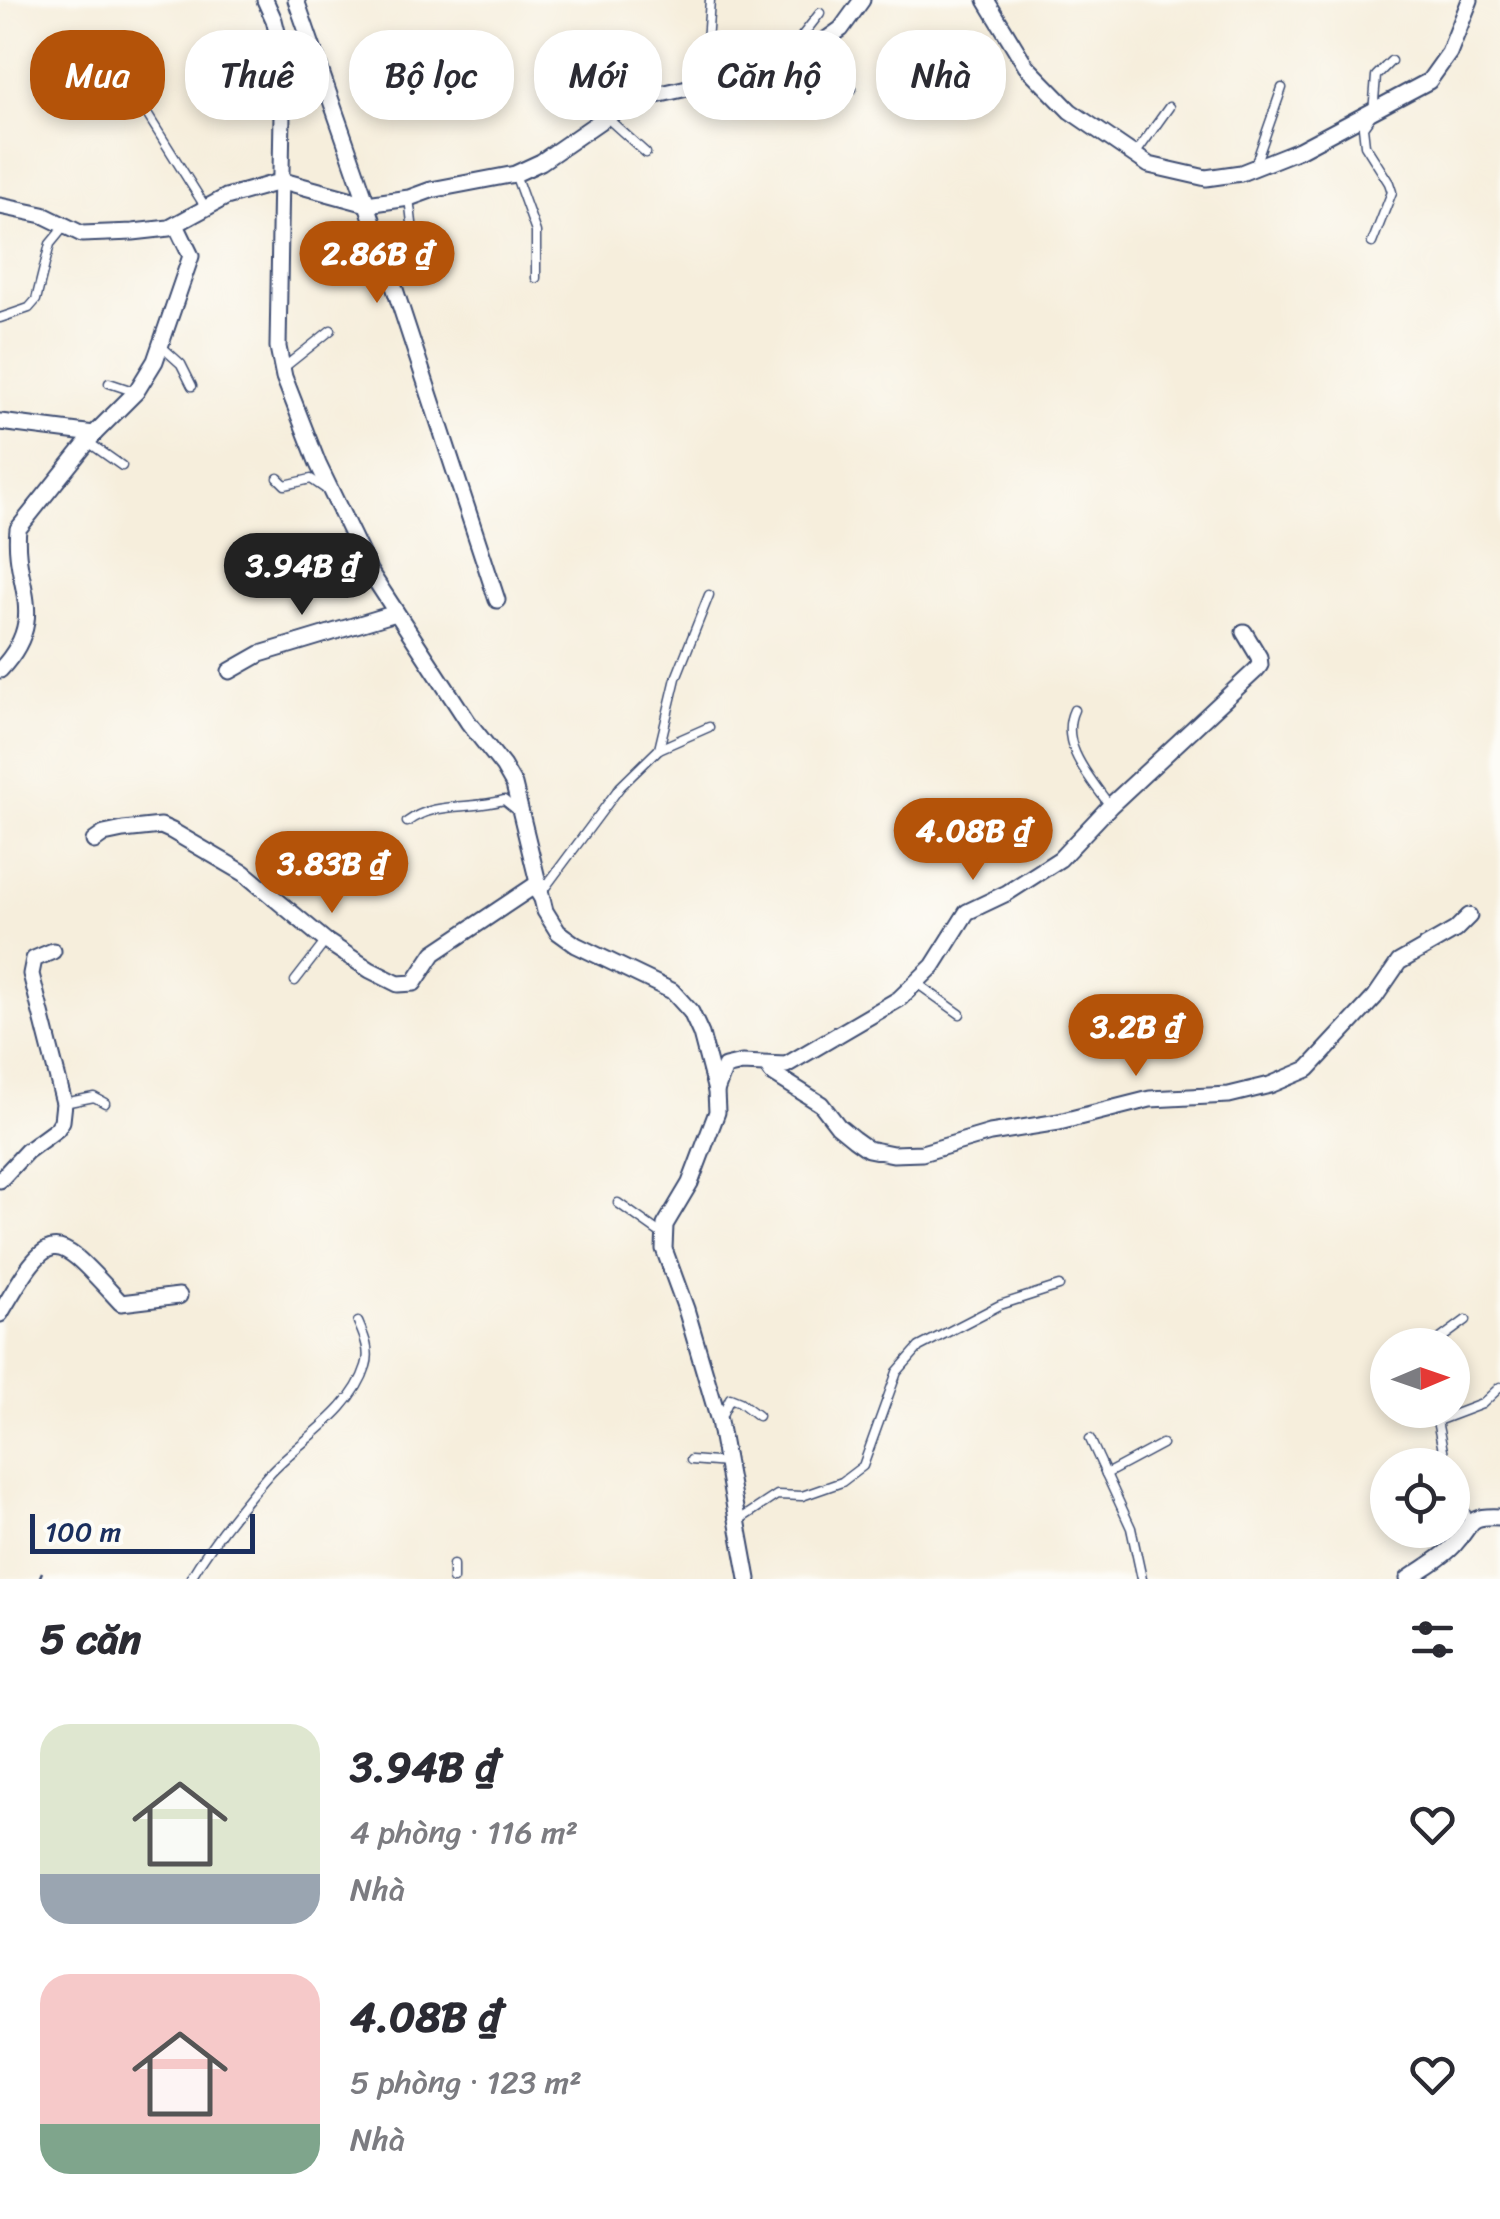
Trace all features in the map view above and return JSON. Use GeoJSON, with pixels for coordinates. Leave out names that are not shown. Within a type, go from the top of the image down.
{"type":"FeatureCollection","features":[{"type":"Feature","properties":{"kind":"street"},"geometry":{"type":"LineString","coordinates":[[265,0],[283,56],[278,347],[282,369],[331,493],[370,572],[514,785],[548,920],[566,940],[658,982],[682,999],[701,1034],[716,1091],[717,1112],[706,1148],[663,1235],[666,1261],[686,1309],[718,1421],[748,1579]]}},
{"type":"Feature","properties":{"kind":"street"},"geometry":{"type":"LineString","coordinates":[[296,0],[497,600]]}},
{"type":"Feature","properties":{"kind":"street"},"geometry":{"type":"LineString","coordinates":[[840,30],[862,0]]}},
{"type":"Feature","properties":{"kind":"street"},"geometry":{"type":"LineString","coordinates":[[986,0],[1026,66],[1070,111],[1134,156],[1168,172],[1206,178],[1254,168],[1330,137],[1437,74],[1460,30],[1470,0]]}},
{"type":"Feature","properties":{"kind":"street"},"geometry":{"type":"LineString","coordinates":[[0,206],[44,215],[82,234],[96,234],[176,225],[226,197],[283,181],[367,204],[409,198],[515,174],[541,162],[602,120]]}},
{"type":"Feature","properties":{"kind":"street"},"geometry":{"type":"LineString","coordinates":[[0,670],[22,638],[27,616],[18,529],[91,438],[136,392],[161,346],[190,256],[176,225]]}},
{"type":"Feature","properties":{"kind":"street"},"geometry":{"type":"LineString","coordinates":[[0,422],[91,438]]}},
{"type":"Feature","properties":{"kind":"street"},"geometry":{"type":"LineString","coordinates":[[230,672],[260,654],[396,613]]}},
{"type":"Feature","properties":{"kind":"street"},"geometry":{"type":"LineString","coordinates":[[716,1091],[725,1067],[742,1063],[786,1065],[885,1008],[918,984],[966,912],[1044,871],[1256,670],[1261,662],[1244,632]]}},
{"type":"Feature","properties":{"kind":"street"},"geometry":{"type":"LineString","coordinates":[[94,841],[123,830],[160,826],[172,830],[244,872],[326,941],[398,984],[410,985],[434,953],[514,897],[534,886],[542,897]]}},
{"type":"Feature","properties":{"kind":"street"},"geometry":{"type":"LineString","coordinates":[[767,1065],[772,1073],[821,1104],[854,1140],[868,1149],[893,1154],[922,1154],[990,1132],[1059,1122],[1150,1099],[1229,1095],[1308,1069],[1375,998],[1398,962],[1454,930],[1469,916]]}},
{"type":"Feature","properties":{"kind":"street"},"geometry":{"type":"LineString","coordinates":[[0,1180],[62,1121],[64,1102],[31,974],[34,959],[53,952]]}},
{"type":"Feature","properties":{"kind":"street"},"geometry":{"type":"LineString","coordinates":[[0,1314],[30,1265],[47,1247],[54,1246],[70,1250],[121,1302],[178,1296]]}},
{"type":"Feature","properties":{"kind":"street"},"geometry":{"type":"LineString","coordinates":[[1470,1521],[1500,1516]]}},
{"type":"Feature","properties":{"kind":"street"},"geometry":{"type":"LineString","coordinates":[[1408,1579],[1450,1548]]}},
{"type":"Feature","properties":{"kind":"lane"},"geometry":{"type":"LineString","coordinates":[[708,30],[710,0]]}},
{"type":"Feature","properties":{"kind":"lane"},"geometry":{"type":"LineString","coordinates":[[807,30],[820,13]]}},
{"type":"Feature","properties":{"kind":"lane"},"geometry":{"type":"LineString","coordinates":[[1372,243],[1392,192],[1365,145],[1363,126],[1373,113],[1376,76],[1392,61]]}},
{"type":"Feature","properties":{"kind":"lane"},"geometry":{"type":"LineString","coordinates":[[1254,168],[1282,88]]}},
{"type":"Feature","properties":{"kind":"lane"},"geometry":{"type":"LineString","coordinates":[[1134,156],[1169,107]]}},
{"type":"Feature","properties":{"kind":"lane"},"geometry":{"type":"LineString","coordinates":[[151,120],[206,208]]}},
{"type":"Feature","properties":{"kind":"lane"},"geometry":{"type":"LineString","coordinates":[[609,120],[646,153]]}},
{"type":"Feature","properties":{"kind":"lane"},"geometry":{"type":"LineString","coordinates":[[515,174],[536,232],[536,278]]}},
{"type":"Feature","properties":{"kind":"lane"},"geometry":{"type":"LineString","coordinates":[[409,198],[415,248]]}},
{"type":"Feature","properties":{"kind":"lane"},"geometry":{"type":"LineString","coordinates":[[0,318],[29,308],[36,300],[50,244],[64,227]]}},
{"type":"Feature","properties":{"kind":"lane"},"geometry":{"type":"LineString","coordinates":[[282,369],[330,330]]}},
{"type":"Feature","properties":{"kind":"lane"},"geometry":{"type":"LineString","coordinates":[[161,346],[180,364],[192,386]]}},
{"type":"Feature","properties":{"kind":"lane"},"geometry":{"type":"LineString","coordinates":[[109,382],[136,392]]}},
{"type":"Feature","properties":{"kind":"lane"},"geometry":{"type":"LineString","coordinates":[[91,438],[122,466]]}},
{"type":"Feature","properties":{"kind":"lane"},"geometry":{"type":"LineString","coordinates":[[278,478],[285,486],[311,479],[331,493]]}},
{"type":"Feature","properties":{"kind":"lane"},"geometry":{"type":"LineString","coordinates":[[336,588],[358,570],[370,572]]}},
{"type":"Feature","properties":{"kind":"lane"},"geometry":{"type":"LineString","coordinates":[[659,749],[676,678],[709,595]]}},
{"type":"Feature","properties":{"kind":"lane"},"geometry":{"type":"LineString","coordinates":[[1074,710],[1069,726],[1074,751],[1110,806]]}},
{"type":"Feature","properties":{"kind":"lane"},"geometry":{"type":"LineString","coordinates":[[542,897],[620,787],[659,749],[709,727]]}},
{"type":"Feature","properties":{"kind":"lane"},"geometry":{"type":"LineString","coordinates":[[406,822],[432,808],[474,808],[504,800],[522,814]]}},
{"type":"Feature","properties":{"kind":"lane"},"geometry":{"type":"LineString","coordinates":[[295,981],[326,941]]}},
{"type":"Feature","properties":{"kind":"lane"},"geometry":{"type":"LineString","coordinates":[[918,984],[960,1014]]}},
{"type":"Feature","properties":{"kind":"lane"},"geometry":{"type":"LineString","coordinates":[[64,1102],[94,1096],[105,1103]]}},
{"type":"Feature","properties":{"kind":"lane"},"geometry":{"type":"LineString","coordinates":[[618,1203],[663,1235]]}},
{"type":"Feature","properties":{"kind":"lane"},"geometry":{"type":"LineString","coordinates":[[739,1520],[777,1496],[802,1496],[842,1482],[863,1466],[897,1372],[919,1347],[1000,1304],[1059,1286]]}},
{"type":"Feature","properties":{"kind":"lane"},"geometry":{"type":"LineString","coordinates":[[1455,1328],[1466,1320]]}},
{"type":"Feature","properties":{"kind":"lane"},"geometry":{"type":"LineString","coordinates":[[190,1579],[206,1552],[270,1472],[352,1395],[368,1363],[358,1322]]}},
{"type":"Feature","properties":{"kind":"lane"},"geometry":{"type":"LineString","coordinates":[[1470,1407],[1482,1404],[1500,1388]]}},
{"type":"Feature","properties":{"kind":"lane"},"geometry":{"type":"LineString","coordinates":[[718,1421],[730,1398],[758,1416]]}},
{"type":"Feature","properties":{"kind":"lane"},"geometry":{"type":"LineString","coordinates":[[1090,1439],[1131,1528],[1142,1579]]}},
{"type":"Feature","properties":{"kind":"lane"},"geometry":{"type":"LineString","coordinates":[[1106,1474],[1162,1444]]}},
{"type":"Feature","properties":{"kind":"lane"},"geometry":{"type":"LineString","coordinates":[[691,1460],[727,1464]]}},
{"type":"Feature","properties":{"kind":"lane"},"geometry":{"type":"LineString","coordinates":[[453,1565],[453,1579]]}},
{"type":"Feature","properties":{"kind":"path"},"geometry":{"type":"LineString","coordinates":[[39,1579],[42,1572]]}}]}
